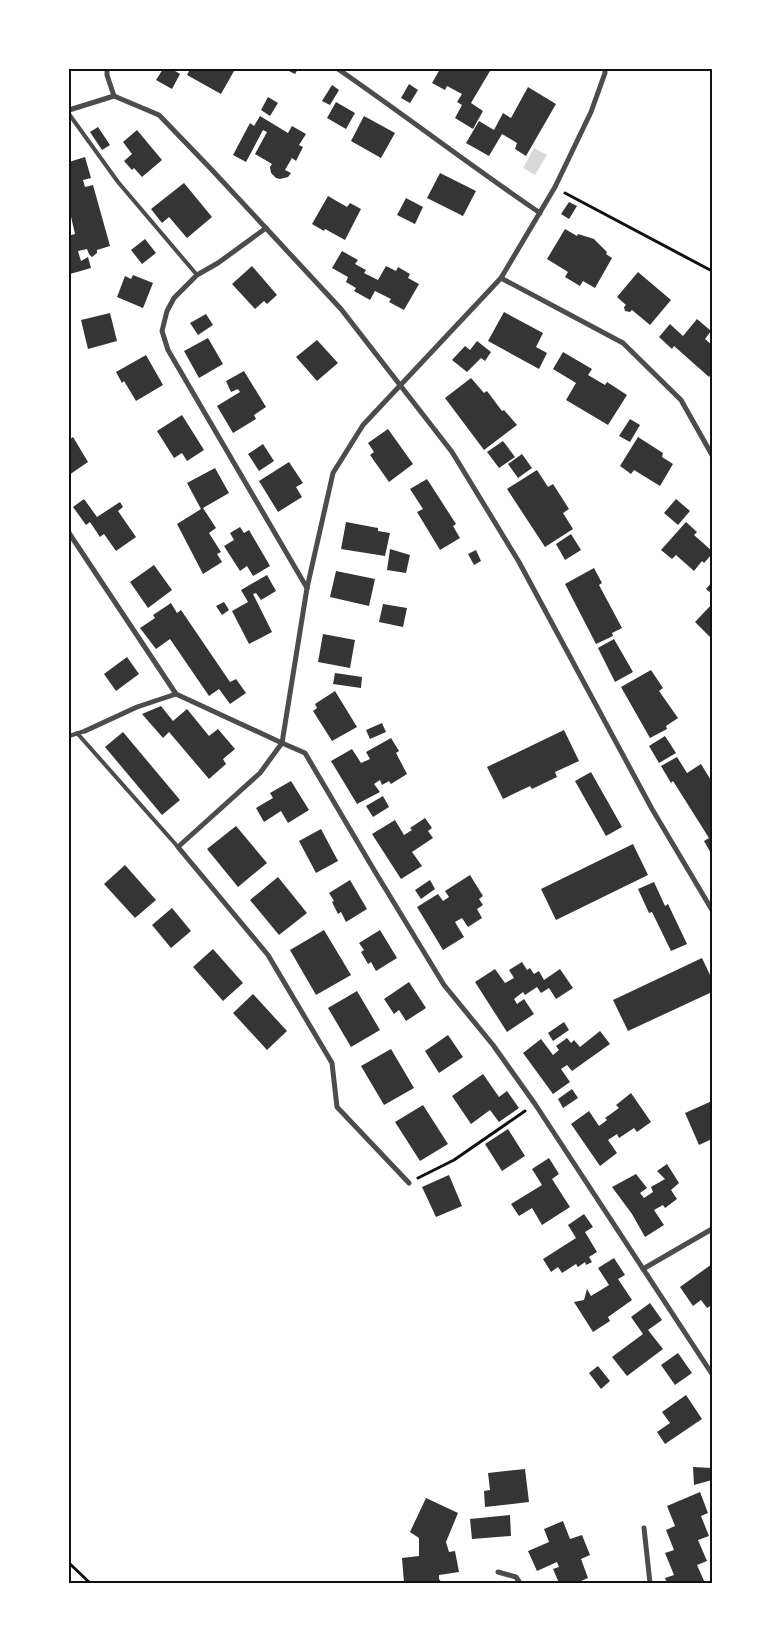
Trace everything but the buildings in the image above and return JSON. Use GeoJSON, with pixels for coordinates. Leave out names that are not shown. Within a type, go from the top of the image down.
{"type":"FeatureCollection","features":[{"type":"Feature","properties":{"kind":"street"},"geometry":{"type":"LineString","coordinates":[[107,69],[107,75],[114,96]]}},
{"type":"Feature","properties":{"kind":"street"},"geometry":{"type":"LineString","coordinates":[[338,69],[398,110],[492,181],[540,213]]}},
{"type":"Feature","properties":{"kind":"street"},"geometry":{"type":"LineString","coordinates":[[409,1183],[337,1107],[332,1063],[268,956],[178,847],[260,773],[282,743],[307,588],[333,473],[363,425],[501,278],[554,187],[591,112],[605,69]]}},
{"type":"Feature","properties":{"kind":"street"},"geometry":{"type":"LineString","coordinates":[[69,110],[114,96],[159,115],[341,309],[452,452],[519,562],[652,809],[712,910]]}},
{"type":"Feature","properties":{"kind":"street"},"geometry":{"type":"LineString","coordinates":[[266,228],[218,263],[197,275],[174,298],[167,311],[162,331],[168,350],[307,588]]}},
{"type":"Feature","properties":{"kind":"street"},"geometry":{"type":"LineString","coordinates":[[501,278],[623,343],[681,400],[712,455]]}},
{"type":"Feature","properties":{"kind":"street"},"geometry":{"type":"LineString","coordinates":[[69,533],[176,694],[305,752],[444,985],[493,1045],[535,1104],[712,1374]]}},
{"type":"Feature","properties":{"kind":"street"},"geometry":{"type":"LineString","coordinates":[[85,731],[137,707],[176,694]]}},
{"type":"Feature","properties":{"kind":"street"},"geometry":{"type":"LineString","coordinates":[[643,1269],[712,1229]]}},
{"type":"Feature","properties":{"kind":"street"},"geometry":{"type":"LineString","coordinates":[[644,1528],[650,1583]]}},
{"type":"Feature","properties":{"kind":"street"},"geometry":{"type":"LineString","coordinates":[[498,1572],[516,1577],[520,1583]]}},
{"type":"Feature","properties":{"kind":"lane"},"geometry":{"type":"LineString","coordinates":[[69,114],[118,182],[197,275]]}},
{"type":"Feature","properties":{"kind":"lane"},"geometry":{"type":"LineString","coordinates":[[69,736],[85,731]]}},
{"type":"Feature","properties":{"kind":"lane"},"geometry":{"type":"LineString","coordinates":[[77,733],[178,847]]}},
{"type":"Feature","properties":{"kind":"path"},"geometry":{"type":"LineString","coordinates":[[554,187],[712,272]]}},
{"type":"Feature","properties":{"kind":"path"},"geometry":{"type":"LineString","coordinates":[[409,1183],[454,1160],[535,1104]]}},
{"type":"Feature","properties":{"kind":"path"},"geometry":{"type":"LineString","coordinates":[[69,1564],[90,1583]]}},
{"type":"Feature","properties":{"kind":"shaded area"},"geometry":{"type":"Polygon","coordinates":[[[534,148],[547,155],[535,175],[523,168],[534,148]]]}}]}
